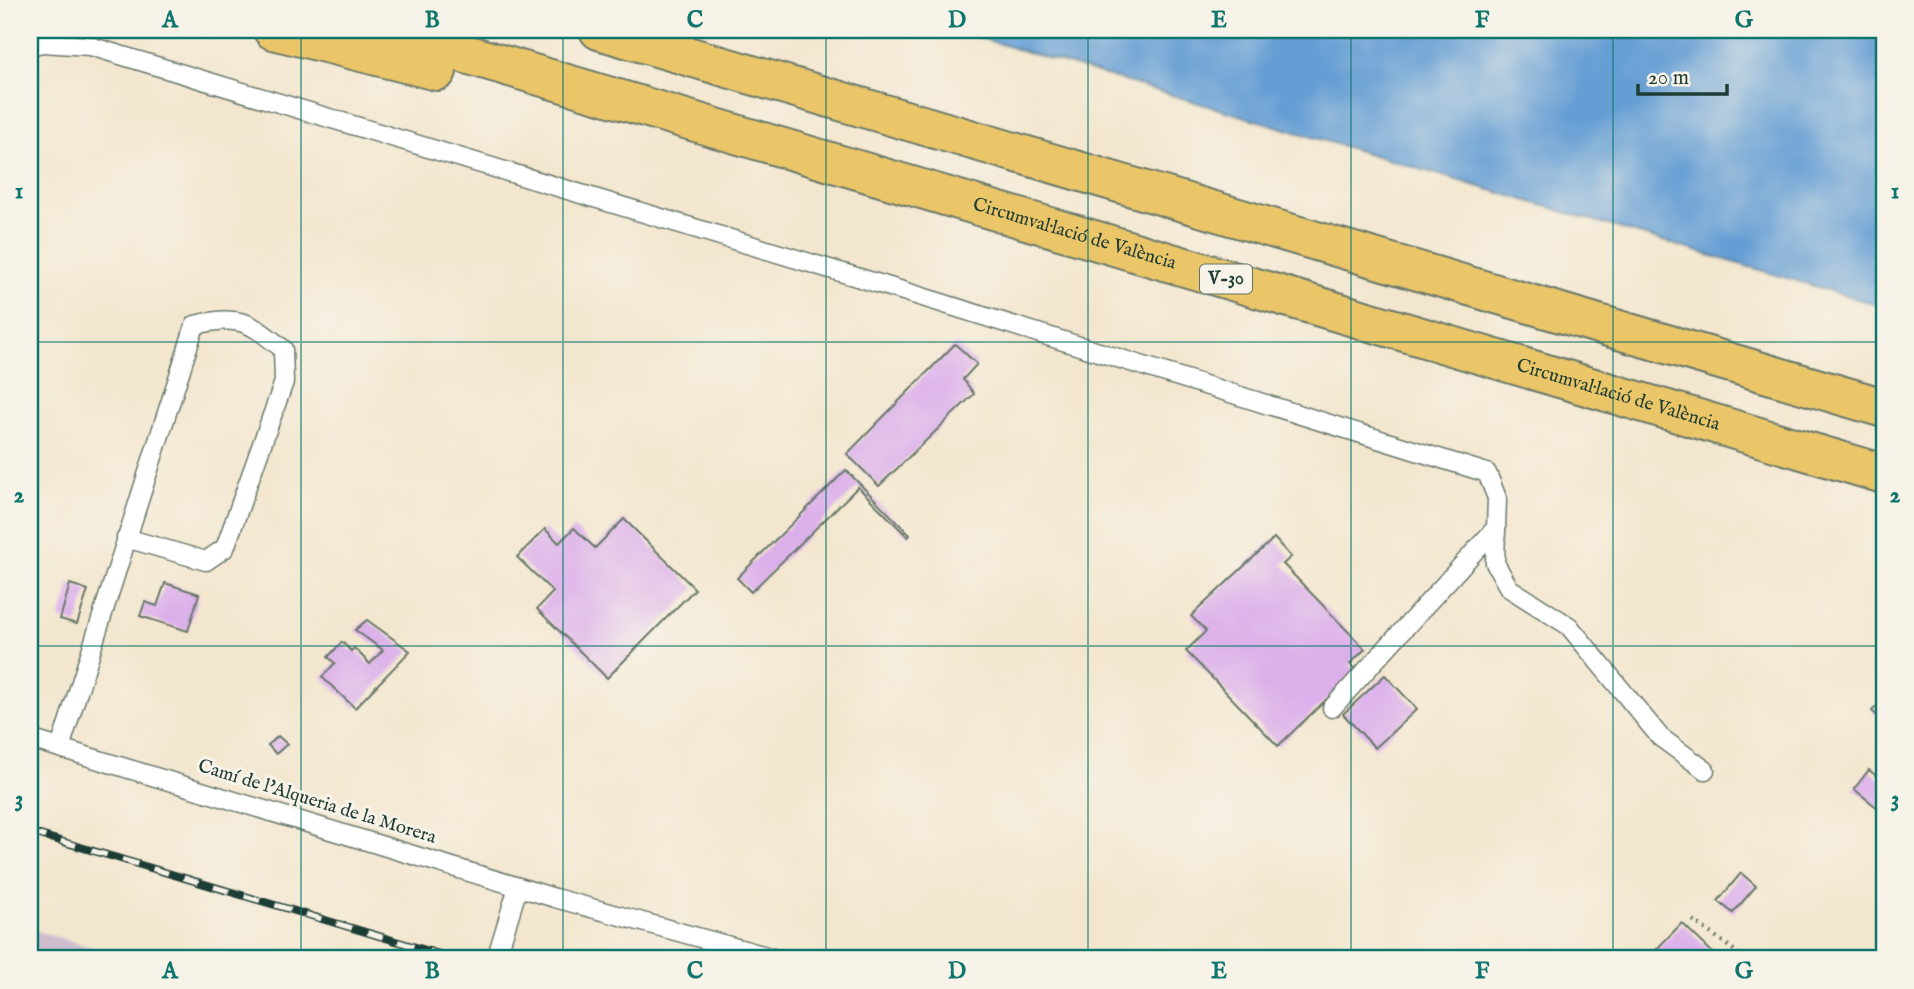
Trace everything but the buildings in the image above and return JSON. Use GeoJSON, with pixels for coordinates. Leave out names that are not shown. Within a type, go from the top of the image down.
{"type":"FeatureCollection","features":[{"type":"Feature","properties":{"kind":"highway"},"geometry":{"type":"LineString","coordinates":[[273,30],[473,80],[568,83]]}},
{"type":"Feature","properties":{"kind":"highway","name":"Circumval·lació de València"},"geometry":{"type":"LineString","coordinates":[[385,30],[1884,474]]}},
{"type":"Feature","properties":{"kind":"highway"},"geometry":{"type":"LineString","coordinates":[[599,30],[1884,408]]}},
{"type":"Feature","properties":{"kind":"lane"},"geometry":{"type":"LineString","coordinates":[[30,46],[42,43],[103,50],[903,290],[1487,473],[1497,498],[1495,563],[1509,588],[1569,626],[1660,737],[1705,770]]}},
{"type":"Feature","properties":{"kind":"lane"},"geometry":{"type":"LineString","coordinates":[[60,748],[126,538],[195,325],[219,320],[250,322],[283,349],[284,382],[225,548],[206,561],[126,538]]}},
{"type":"Feature","properties":{"kind":"lane"},"geometry":{"type":"LineString","coordinates":[[1332,708],[1494,530]]}},
{"type":"Feature","properties":{"kind":"lane","name":"Camí de l'Alqueria de la Morera"},"geometry":{"type":"LineString","coordinates":[[30,739],[518,887],[777,959]]}},
{"type":"Feature","properties":{"kind":"lane"},"geometry":{"type":"LineString","coordinates":[[496,959],[518,887]]}},
{"type":"Feature","properties":{"kind":"path"},"geometry":{"type":"LineString","coordinates":[[1693,920],[1746,959]]}},
{"type":"Feature","properties":{"kind":"shaded area"},"geometry":{"type":"Polygon","coordinates":[[[30,929],[131,959],[30,959],[30,929]]]}},
{"type":"Feature","properties":{"kind":"water"},"geometry":{"type":"Polygon","coordinates":[[[953,30],[1884,30],[1884,307],[953,30]]]}},
{"type":"Feature","properties":{"kind":"railway"},"geometry":{"type":"LineString","coordinates":[[30,832],[456,959]]}}]}
